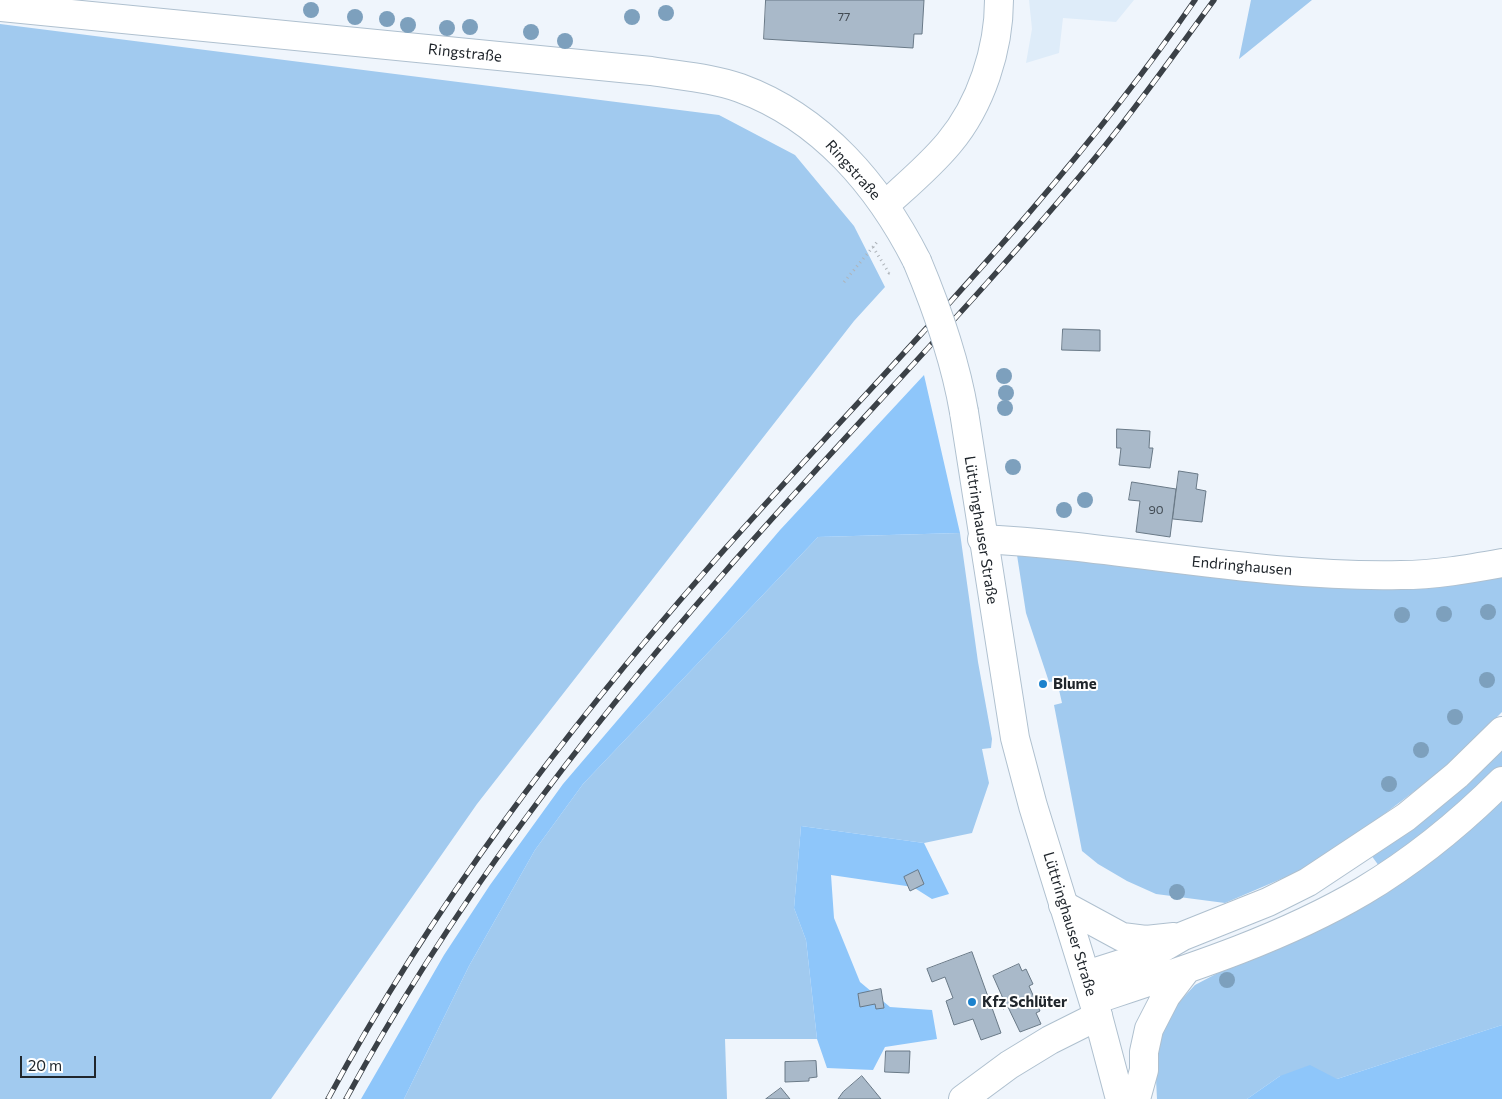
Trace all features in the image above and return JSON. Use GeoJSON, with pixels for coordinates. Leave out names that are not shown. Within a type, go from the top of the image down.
{"type":"FeatureCollection","features":[{"type":"Feature","properties":{"kind":"main road"},"geometry":{"type":"LineString","coordinates":[[885,205],[924,170],[949,143],[966,116],[987,70],[997,29],[999,0]]}},
{"type":"Feature","properties":{"kind":"main road","name":"Ringstraße"},"geometry":{"type":"LineString","coordinates":[[0,7],[641,70],[716,81],[759,96],[809,125],[848,159],[885,205]]}},
{"type":"Feature","properties":{"kind":"main road","name":"Lüttringhauser Straße"},"geometry":{"type":"LineString","coordinates":[[885,205],[918,262],[941,320],[951,352],[964,412],[982,539],[1015,738],[1030,797],[1096,1008],[1120,1099]]}},
{"type":"Feature","properties":{"kind":"main road","name":"Endringhausen"},"geometry":{"type":"LineString","coordinates":[[982,539],[1342,575],[1402,576],[1459,571],[1502,564]]}},
{"type":"Feature","properties":{"kind":"main road"},"geometry":{"type":"LineString","coordinates":[[1086,975],[1152,954],[1183,936],[1290,892],[1366,845],[1406,817],[1450,781],[1502,731]]}},
{"type":"Feature","properties":{"kind":"main road"},"geometry":{"type":"LineString","coordinates":[[963,1099],[1009,1065],[1050,1040],[1096,1008],[1285,929],[1362,891],[1443,834],[1502,780]]}},
{"type":"Feature","properties":{"kind":"main road"},"geometry":{"type":"LineString","coordinates":[[1063,905],[1122,937],[1146,940],[1183,936]]}},
{"type":"Feature","properties":{"kind":"main road"},"geometry":{"type":"LineString","coordinates":[[1136,1099],[1144,1070],[1144,1052],[1149,1029],[1166,996],[1186,970]]}},
{"type":"Feature","properties":{"kind":"path"},"geometry":{"type":"LineString","coordinates":[[844,282],[873,248],[889,273]]}},
{"type":"Feature","properties":{"kind":"shaded area"},"geometry":{"type":"Polygon","coordinates":[[[1029,0],[1134,0],[1116,22],[1063,18],[1059,53],[1026,63],[1032,29],[1029,0]]]}},
{"type":"Feature","properties":{"kind":"shaded area"},"geometry":{"type":"Polygon","coordinates":[[[1251,0],[1312,0],[1239,59],[1251,0]]]}},
{"type":"Feature","properties":{"kind":"shaded area"},"geometry":{"type":"Polygon","coordinates":[[[0,24],[719,115],[795,155],[854,226],[885,287],[854,321],[477,804],[271,1099],[0,1099],[0,24]]]}},
{"type":"Feature","properties":{"kind":"shaded area"},"geometry":{"type":"Polygon","coordinates":[[[924,375],[960,533],[818,537],[583,784],[535,850],[469,966],[404,1099],[361,1099],[444,955],[490,885],[563,784],[780,530],[924,375]]]}},
{"type":"Feature","properties":{"kind":"shaded area"},"geometry":{"type":"Polygon","coordinates":[[[960,533],[978,662],[992,739],[991,748],[982,749],[989,783],[972,833],[924,843],[801,826],[794,908],[806,940],[817,1039],[725,1039],[727,1099],[404,1099],[469,966],[535,850],[583,784],[818,537],[960,533]]]}},
{"type":"Feature","properties":{"kind":"shaded area"},"geometry":{"type":"Polygon","coordinates":[[[1017,555],[1502,572],[1502,712],[1449,765],[1346,843],[1295,873],[1225,903],[1156,894],[1127,881],[1098,864],[1082,851],[1054,705],[1062,703],[1057,681],[1049,682],[1026,613],[1017,555]]]}},
{"type":"Feature","properties":{"kind":"shaded area"},"geometry":{"type":"Polygon","coordinates":[[[1502,748],[1502,766],[1451,813],[1379,866],[1371,855],[1502,748]]]}},
{"type":"Feature","properties":{"kind":"shaded area"},"geometry":{"type":"Polygon","coordinates":[[[1502,795],[1502,1025],[1337,1079],[1280,1076],[1247,1099],[1157,1099],[1155,1059],[1167,1015],[1195,985],[1250,956],[1502,795]]]}},
{"type":"Feature","properties":{"kind":"shaded area"},"geometry":{"type":"Polygon","coordinates":[[[801,826],[924,843],[949,894],[932,899],[913,887],[831,875],[834,918],[860,982],[890,1007],[932,1010],[937,1039],[885,1047],[873,1070],[827,1068],[817,1039],[806,940],[794,908],[801,826]]]}},
{"type":"Feature","properties":{"kind":"shaded area"},"geometry":{"type":"Polygon","coordinates":[[[1502,1025],[1502,1099],[1247,1099],[1280,1076],[1310,1065],[1337,1079],[1502,1025]]]}},
{"type":"Feature","properties":{"kind":"building"},"geometry":{"type":"Polygon","coordinates":[[[766,0],[924,0],[922,34],[914,34],[913,48],[764,39],[766,0]]]}},
{"type":"Feature","properties":{"kind":"building"},"geometry":{"type":"Polygon","coordinates":[[[1063,329],[1100,330],[1100,351],[1062,350],[1063,329]]]}},
{"type":"Feature","properties":{"kind":"building"},"geometry":{"type":"Polygon","coordinates":[[[1117,429],[1150,431],[1149,448],[1153,448],[1150,468],[1119,465],[1121,448],[1117,448],[1117,429]]]}},
{"type":"Feature","properties":{"kind":"building"},"geometry":{"type":"Polygon","coordinates":[[[1179,471],[1198,474],[1196,489],[1206,491],[1202,522],[1173,519],[1179,471]]]}},
{"type":"Feature","properties":{"kind":"building"},"geometry":{"type":"Polygon","coordinates":[[[1132,482],[1176,489],[1170,537],[1136,532],[1140,501],[1129,500],[1132,482]]]}},
{"type":"Feature","properties":{"kind":"building"},"geometry":{"type":"Polygon","coordinates":[[[918,870],[924,884],[910,891],[904,877],[918,870]]]}},
{"type":"Feature","properties":{"kind":"building"},"geometry":{"type":"Polygon","coordinates":[[[972,952],[1001,1033],[981,1040],[973,1019],[954,1025],[946,1001],[953,998],[945,977],[932,982],[927,969],[972,952]]]}},
{"type":"Feature","properties":{"kind":"building"},"geometry":{"type":"Polygon","coordinates":[[[1019,964],[1022,971],[1026,969],[1033,984],[1029,986],[1040,1011],[1036,1013],[1041,1024],[1020,1032],[1008,1007],[1003,1009],[1001,1005],[1005,1003],[993,976],[1019,964]]]}},
{"type":"Feature","properties":{"kind":"building"},"geometry":{"type":"Polygon","coordinates":[[[881,989],[884,1008],[876,1009],[875,1004],[860,1007],[858,994],[881,989]]]}},
{"type":"Feature","properties":{"kind":"building"},"geometry":{"type":"Polygon","coordinates":[[[886,1051],[910,1051],[909,1073],[885,1072],[886,1051]]]}},
{"type":"Feature","properties":{"kind":"building"},"geometry":{"type":"Polygon","coordinates":[[[816,1061],[817,1077],[809,1078],[809,1081],[785,1082],[785,1062],[816,1061]]]}},
{"type":"Feature","properties":{"kind":"building"},"geometry":{"type":"Polygon","coordinates":[[[862,1076],[881,1099],[838,1099],[843,1092],[862,1076]]]}},
{"type":"Feature","properties":{"kind":"building"},"geometry":{"type":"Polygon","coordinates":[[[781,1088],[790,1099],[766,1099],[781,1088]]]}},
{"type":"Feature","properties":{"kind":"railway"},"geometry":{"type":"LineString","coordinates":[[328,1099],[368,1027],[456,889],[504,822],[603,692],[771,497],[961,291],[1022,221],[1140,76],[1195,0]]}},
{"type":"Feature","properties":{"kind":"railway"},"geometry":{"type":"LineString","coordinates":[[346,1099],[386,1028],[473,892],[569,761],[671,634],[724,573],[958,315],[1095,158],[1156,80],[1214,0]]}},
{"type":"Feature","properties":{"kind":"place","name":"Blume"},"geometry":{"type":"Point","coordinates":[1043,684]}},
{"type":"Feature","properties":{"kind":"place","name":"Kfz Schlüter"},"geometry":{"type":"Point","coordinates":[972,1002]}}]}
